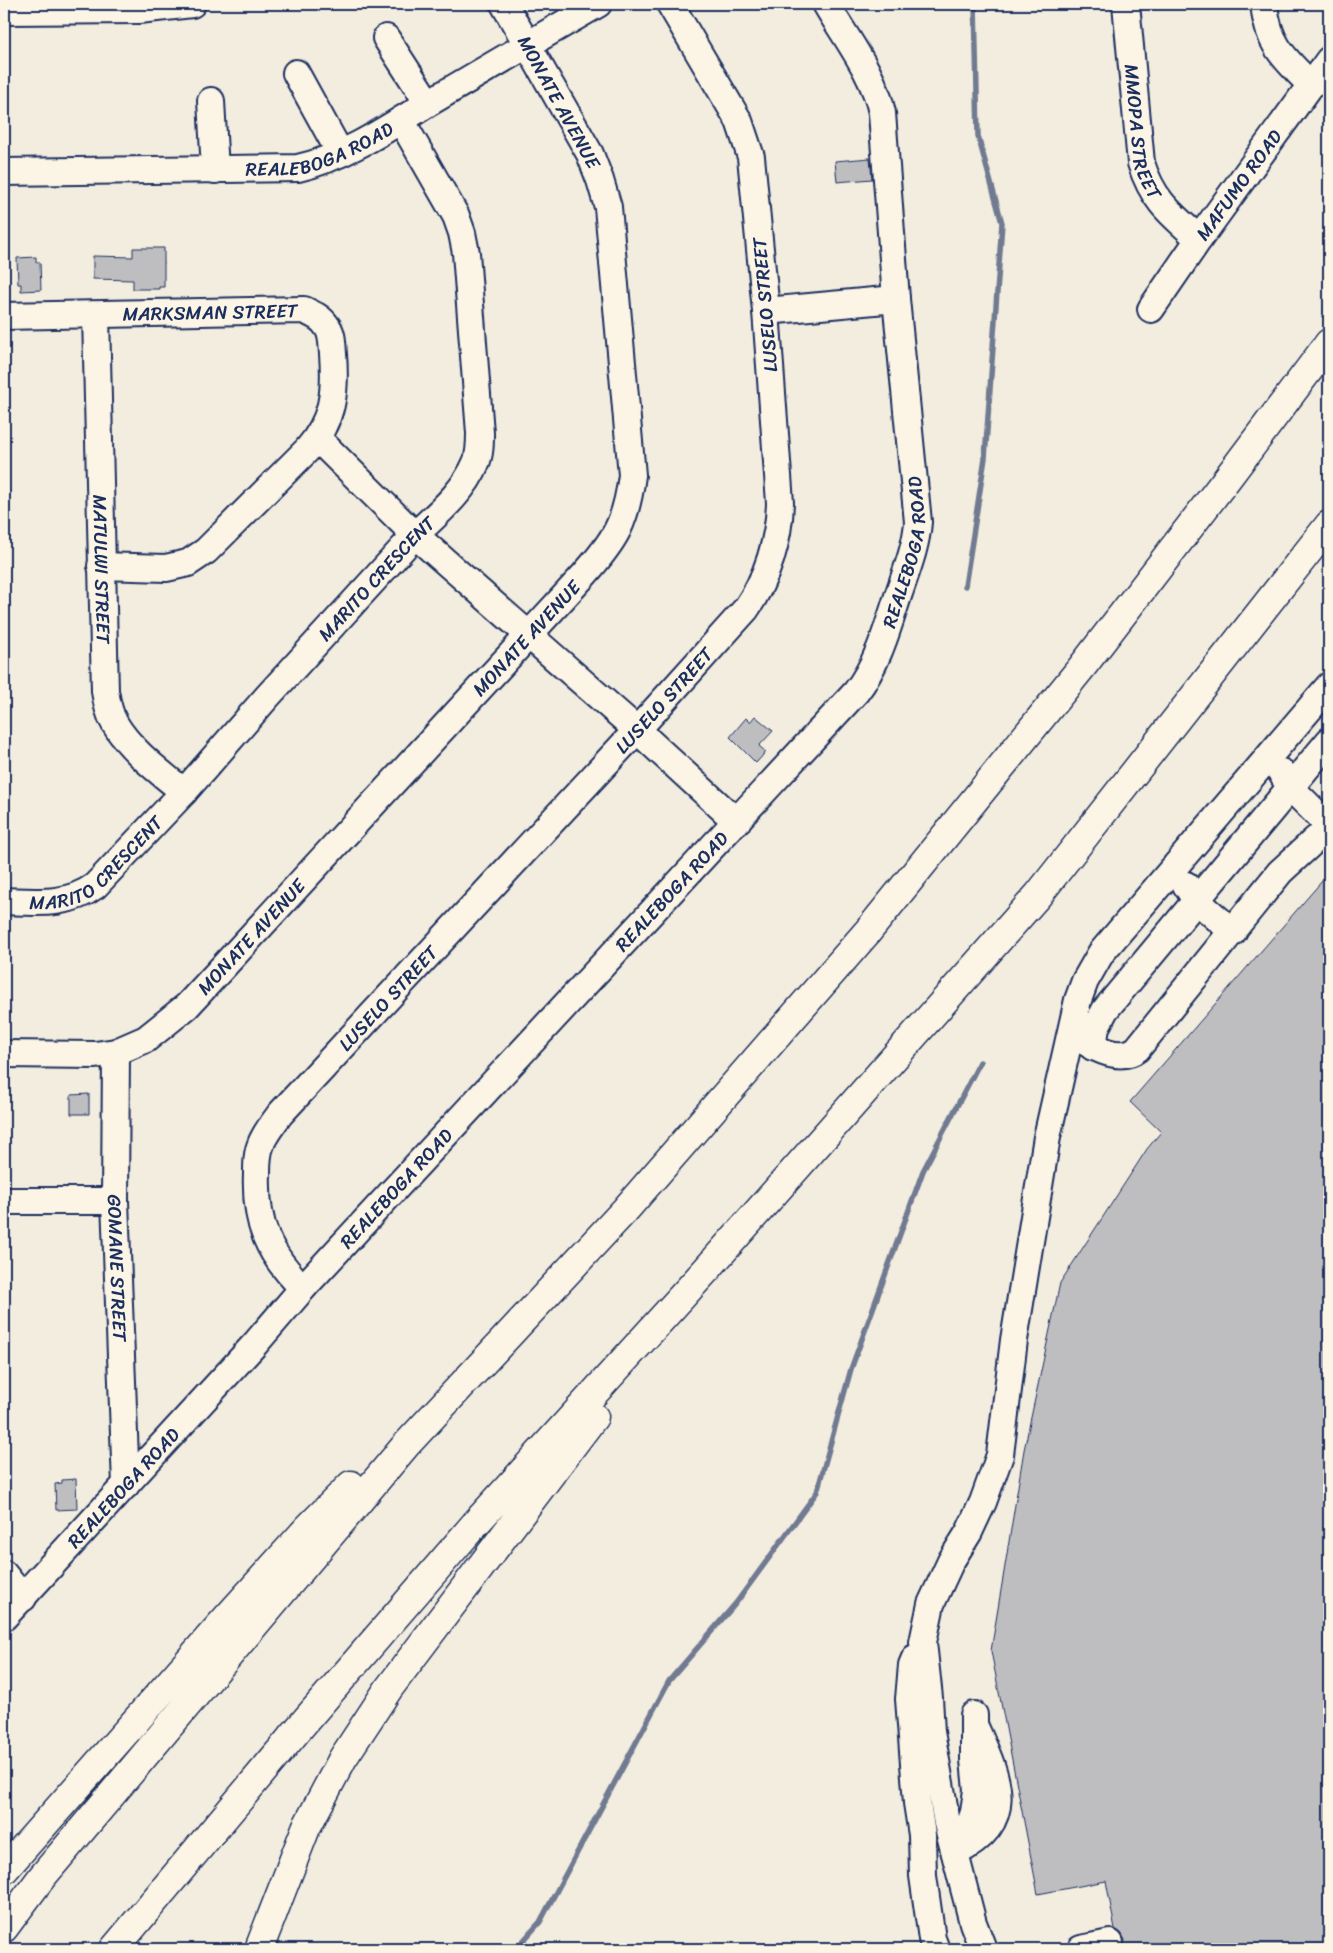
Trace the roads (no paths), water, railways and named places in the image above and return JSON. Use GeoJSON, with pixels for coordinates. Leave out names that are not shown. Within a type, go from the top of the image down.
{"type":"FeatureCollection","features":[{"type":"Feature","properties":{"kind":"highway"},"geometry":{"type":"LineString","coordinates":[[4,1928],[42,1877],[406,1445],[626,1209],[868,930],[1082,667],[1329,343]]}},
{"type":"Feature","properties":{"kind":"highway"},"geometry":{"type":"LineString","coordinates":[[114,1949],[306,1720],[475,1524],[707,1269],[1039,894],[1329,526]]}},
{"type":"Feature","properties":{"kind":"highway"},"geometry":{"type":"LineString","coordinates":[[259,1949],[306,1828],[343,1758],[388,1688],[707,1269]]}},
{"type":"Feature","properties":{"kind":"highway"},"geometry":{"type":"LineString","coordinates":[[4,1870],[308,1528],[348,1487],[406,1445]]}},
{"type":"Feature","properties":{"kind":"street"},"geometry":{"type":"LineString","coordinates":[[4,11],[139,10],[192,4]]}},
{"type":"Feature","properties":{"kind":"street","name":"MONATE AVENUE"},"geometry":{"type":"LineString","coordinates":[[4,1054],[95,1055],[116,1052],[146,1039],[187,1006],[607,550],[623,518],[629,499],[632,475],[608,207],[590,154],[504,4]]}},
{"type":"Feature","properties":{"kind":"street","name":"LUSELO STREET"},"geometry":{"type":"LineString","coordinates":[[303,1288],[275,1257],[261,1223],[257,1200],[257,1161],[261,1145],[268,1130],[280,1114],[637,730],[746,609],[754,597],[773,551],[779,521],[780,503],[766,311],[751,157],[739,121],[670,4]]}},
{"type":"Feature","properties":{"kind":"street","name":"REALEBOGA ROAD"},"geometry":{"type":"LineString","coordinates":[[4,1617],[126,1485],[303,1288],[737,822],[863,683],[876,656],[914,548],[918,522],[896,299],[880,100],[870,78],[826,4]]}},
{"type":"Feature","properties":{"kind":"street","name":"MMOPA STREET"},"geometry":{"type":"LineString","coordinates":[[1126,4],[1143,169],[1147,182],[1156,198],[1199,240]]}},
{"type":"Feature","properties":{"kind":"street"},"geometry":{"type":"LineString","coordinates":[[1264,4],[1273,43],[1280,54],[1312,85]]}},
{"type":"Feature","properties":{"kind":"street","name":"REALEBOGA ROAD"},"geometry":{"type":"LineString","coordinates":[[4,172],[298,168],[316,164],[340,154],[401,120],[586,7]]}},
{"type":"Feature","properties":{"kind":"street"},"geometry":{"type":"LineString","coordinates":[[386,38],[428,103]]}},
{"type":"Feature","properties":{"kind":"street","name":"MAFUMO ROAD"},"geometry":{"type":"LineString","coordinates":[[1151,309],[1329,60]]}},
{"type":"Feature","properties":{"kind":"street"},"geometry":{"type":"LineString","coordinates":[[296,73],[340,154]]}},
{"type":"Feature","properties":{"kind":"street"},"geometry":{"type":"LineString","coordinates":[[211,101],[215,170]]}},
{"type":"Feature","properties":{"kind":"street","name":"MARITO CRESCENT"},"geometry":{"type":"LineString","coordinates":[[4,901],[52,903],[86,893],[110,872],[184,792],[267,697],[464,484],[476,463],[480,446],[480,433],[466,253],[462,234],[456,216],[401,120]]}},
{"type":"Feature","properties":{"kind":"street"},"geometry":{"type":"LineString","coordinates":[[766,311],[896,299]]}},
{"type":"Feature","properties":{"kind":"street","name":"MARKSMAN STREET"},"geometry":{"type":"LineString","coordinates":[[4,316],[304,310],[326,324],[331,332],[335,380],[331,409],[318,438],[206,551],[188,563],[166,568],[101,566]]}},
{"type":"Feature","properties":{"kind":"street","name":"MATULWI STREET"},"geometry":{"type":"LineString","coordinates":[[96,315],[101,566],[105,691],[108,709],[114,724],[125,738],[184,792]]}},
{"type":"Feature","properties":{"kind":"street"},"geometry":{"type":"LineString","coordinates":[[318,438],[415,535],[637,730],[737,822]]}},
{"type":"Feature","properties":{"kind":"street"},"geometry":{"type":"LineString","coordinates":[[936,1949],[932,1939],[923,1876],[922,1835],[917,1803],[909,1699],[912,1665],[922,1642],[931,1604],[951,1561],[993,1487],[1000,1455],[1014,1340],[1046,1137],[1078,1000],[1093,965],[1101,953],[1329,686]]}},
{"type":"Feature","properties":{"kind":"street"},"geometry":{"type":"LineString","coordinates":[[1093,1047],[1096,1027],[1105,1010],[1329,741]]}},
{"type":"Feature","properties":{"kind":"street"},"geometry":{"type":"LineString","coordinates":[[1071,1033],[1093,1047],[1117,1054],[1127,1054],[1137,1049],[1280,872],[1316,839],[1328,824],[1290,786],[1270,754]]}},
{"type":"Feature","properties":{"kind":"street"},"geometry":{"type":"LineString","coordinates":[[1175,866],[1196,900],[1233,932]]}},
{"type":"Feature","properties":{"kind":"street","name":"GOMANE STREET"},"geometry":{"type":"LineString","coordinates":[[116,1052],[115,1201],[126,1485]]}},
{"type":"Feature","properties":{"kind":"street"},"geometry":{"type":"LineString","coordinates":[[4,1202],[115,1201]]}},
{"type":"Feature","properties":{"kind":"street"},"geometry":{"type":"LineString","coordinates":[[4,1574],[23,1598]]}},
{"type":"Feature","properties":{"kind":"street"},"geometry":{"type":"LineString","coordinates":[[922,1642],[931,1732],[947,1823],[973,1924],[984,1949]]}},
{"type":"Feature","properties":{"kind":"street"},"geometry":{"type":"LineString","coordinates":[[955,1853],[967,1848],[993,1823],[998,1803],[998,1790],[990,1761],[975,1721]]}},
{"type":"Feature","properties":{"kind":"street"},"geometry":{"type":"LineString","coordinates":[[1081,1949],[1110,1943]]}},
{"type":"Feature","properties":{"kind":"street"},"geometry":{"type":"LineString","coordinates":[[964,1949],[974,1949]]}},
{"type":"Feature","properties":{"kind":"waterway"},"geometry":{"type":"LineString","coordinates":[[965,586],[985,458],[1002,223],[978,136],[975,4]]}},
{"type":"Feature","properties":{"kind":"waterway"},"geometry":{"type":"LineString","coordinates":[[516,1949],[540,1922],[669,1681],[736,1603],[817,1492],[851,1369],[923,1171],[980,1062]]}}]}
